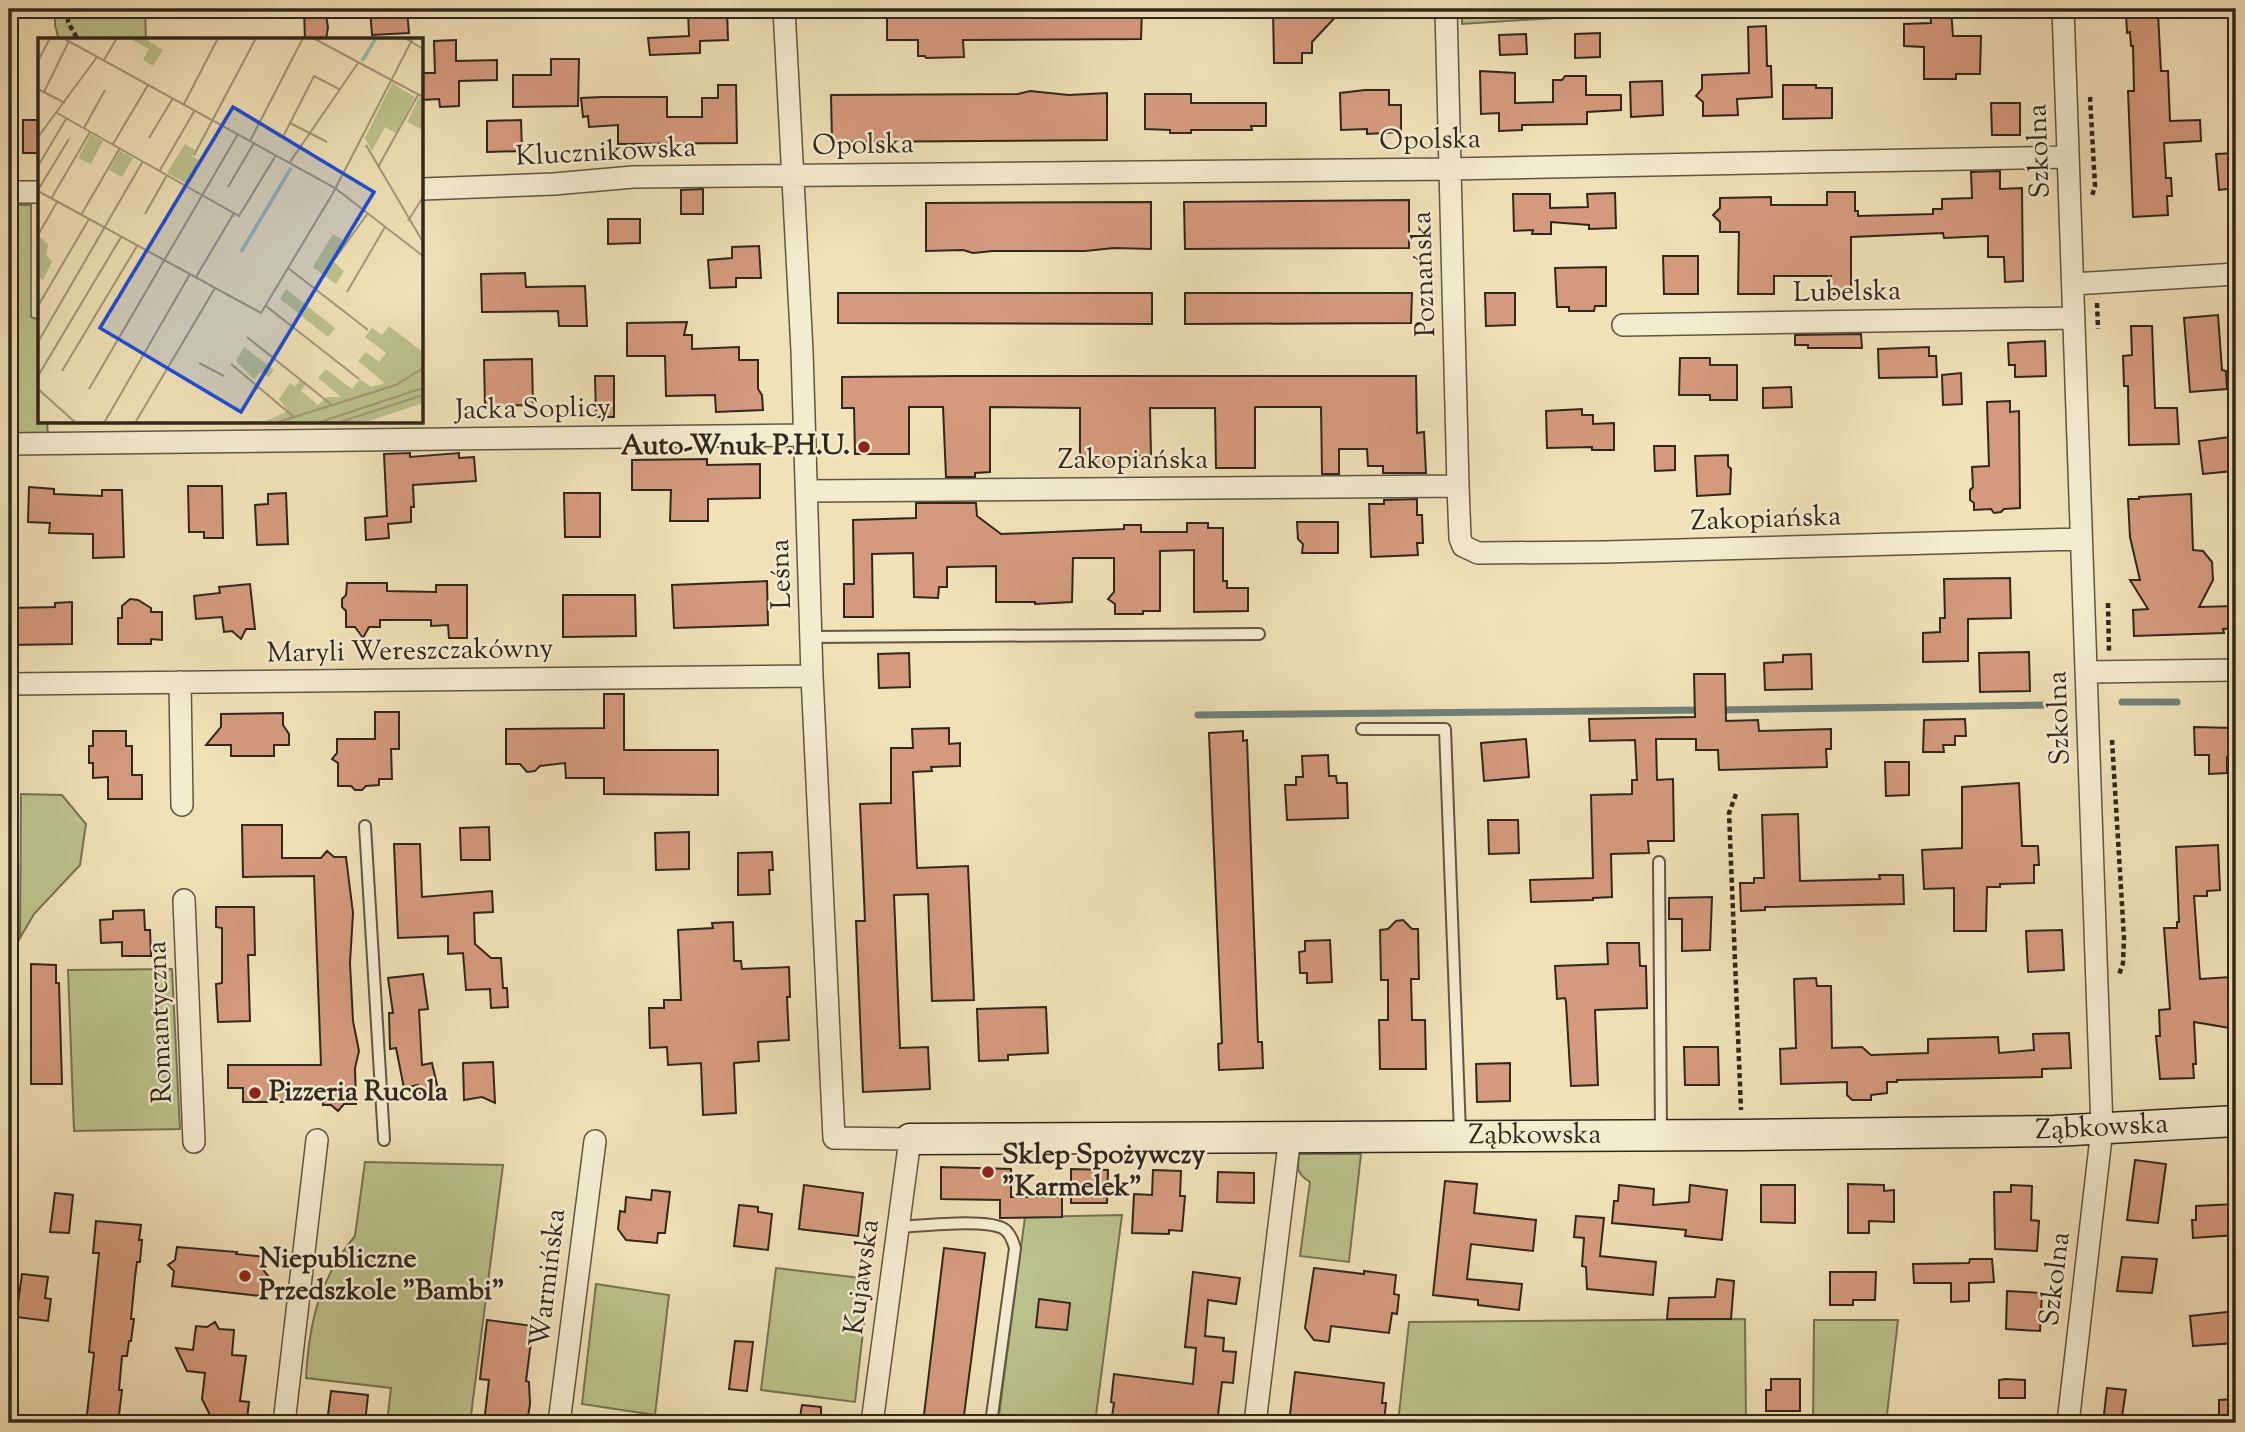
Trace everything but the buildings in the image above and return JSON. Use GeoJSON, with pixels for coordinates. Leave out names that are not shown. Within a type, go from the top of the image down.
{"type":"FeatureCollection","features":[{"type":"Feature","properties":{"kind":"street","name":"Leśna"},"geometry":{"type":"LineString","coordinates":[[784,9],[805,435],[811,637],[834,1138]]}},
{"type":"Feature","properties":{"kind":"street","name":"Poznańska"},"geometry":{"type":"LineString","coordinates":[[1446,9],[1460,538]]}},
{"type":"Feature","properties":{"kind":"street","name":"Szkolna"},"geometry":{"type":"LineString","coordinates":[[2063,9],[2102,1129],[2067,1423]]}},
{"type":"Feature","properties":{"kind":"street","name":"Opolska"},"geometry":{"type":"LineString","coordinates":[[793,175],[1449,169],[2068,157]]}},
{"type":"Feature","properties":{"kind":"street","name":"Klucznikowska"},"geometry":{"type":"LineString","coordinates":[[424,189],[554,184],[633,177],[793,175]]}},
{"type":"Feature","properties":{"kind":"street"},"geometry":{"type":"LineString","coordinates":[[9,192],[38,192]]}},
{"type":"Feature","properties":{"kind":"street"},"geometry":{"type":"LineString","coordinates":[[2073,284],[2236,274]]}},
{"type":"Feature","properties":{"kind":"street","name":"Lubelska"},"geometry":{"type":"LineString","coordinates":[[1623,325],[2074,318]]}},
{"type":"Feature","properties":{"kind":"street","name":"Jacka Soplicy"},"geometry":{"type":"LineString","coordinates":[[9,444],[805,435]]}},
{"type":"Feature","properties":{"kind":"street","name":"Zakopiańska"},"geometry":{"type":"LineString","coordinates":[[807,491],[1458,486]]}},
{"type":"Feature","properties":{"kind":"street","name":"Zakopiańska"},"geometry":{"type":"LineString","coordinates":[[1460,538],[1463,546],[1478,553],[2081,539]]}},
{"type":"Feature","properties":{"kind":"street"},"geometry":{"type":"LineString","coordinates":[[2086,672],[2236,670]]}},
{"type":"Feature","properties":{"kind":"street","name":"Maryli Wereszczakówny"},"geometry":{"type":"LineString","coordinates":[[9,684],[813,676]]}},
{"type":"Feature","properties":{"kind":"street"},"geometry":{"type":"LineString","coordinates":[[180,682],[182,805]]}},
{"type":"Feature","properties":{"kind":"street","name":"Romantyczna"},"geometry":{"type":"LineString","coordinates":[[184,900],[194,1142]]}},
{"type":"Feature","properties":{"kind":"street","name":"Ząbkowska"},"geometry":{"type":"LineString","coordinates":[[834,1138],[1662,1136],[2102,1129],[2236,1121]]}},
{"type":"Feature","properties":{"kind":"street"},"geometry":{"type":"LineString","coordinates":[[1255,1423],[1290,1136]]}},
{"type":"Feature","properties":{"kind":"street","name":"Kujawska"},"geometry":{"type":"LineString","coordinates":[[872,1423],[910,1139]]}},
{"type":"Feature","properties":{"kind":"street"},"geometry":{"type":"LineString","coordinates":[[284,1423],[317,1140]]}},
{"type":"Feature","properties":{"kind":"street","name":"Warmińska"},"geometry":{"type":"LineString","coordinates":[[559,1423],[595,1141]]}},
{"type":"Feature","properties":{"kind":"lane"},"geometry":{"type":"LineString","coordinates":[[811,637],[1259,634]]}},
{"type":"Feature","properties":{"kind":"lane"},"geometry":{"type":"LineString","coordinates":[[1362,729],[1445,729],[1460,1136]]}},
{"type":"Feature","properties":{"kind":"lane"},"geometry":{"type":"LineString","coordinates":[[365,826],[384,1140]]}},
{"type":"Feature","properties":{"kind":"lane"},"geometry":{"type":"LineString","coordinates":[[1659,862],[1662,1136]]}},
{"type":"Feature","properties":{"kind":"lane"},"geometry":{"type":"LineString","coordinates":[[898,1227],[982,1224],[1005,1230],[1012,1238],[1015,1248],[991,1423]]}},
{"type":"Feature","properties":{"kind":"path"},"geometry":{"type":"LineString","coordinates":[[68,9],[68,22],[77,38]]}},
{"type":"Feature","properties":{"kind":"path"},"geometry":{"type":"LineString","coordinates":[[1736,794],[1729,813],[1742,1135]]}},
{"type":"Feature","properties":{"kind":"green space"},"geometry":{"type":"Polygon","coordinates":[[[55,9],[145,9],[146,38],[58,38],[55,9]]]}},
{"type":"Feature","properties":{"kind":"green space"},"geometry":{"type":"Polygon","coordinates":[[[1462,9],[1694,9],[1462,24],[1462,9]]]}},
{"type":"Feature","properties":{"kind":"green space"},"geometry":{"type":"Polygon","coordinates":[[[9,205],[31,205],[31,317],[38,319],[38,424],[47,424],[48,436],[9,433],[9,205]]]}},
{"type":"Feature","properties":{"kind":"green space"},"geometry":{"type":"Polygon","coordinates":[[[21,794],[62,795],[86,824],[80,865],[34,914],[20,938],[21,794]]]}},
{"type":"Feature","properties":{"kind":"green space"},"geometry":{"type":"Polygon","coordinates":[[[172,969],[180,1129],[74,1131],[68,970],[172,969]]]}},
{"type":"Feature","properties":{"kind":"green space"},"geometry":{"type":"Polygon","coordinates":[[[1299,1154],[1361,1154],[1349,1262],[1300,1256],[1310,1182],[1299,1171],[1299,1154]]]}},
{"type":"Feature","properties":{"kind":"green space"},"geometry":{"type":"Polygon","coordinates":[[[365,1162],[503,1165],[470,1423],[387,1423],[391,1388],[306,1378],[313,1320],[318,1302],[324,1285],[355,1236],[365,1162]]]}},
{"type":"Feature","properties":{"kind":"green space"},"geometry":{"type":"Polygon","coordinates":[[[1122,1215],[1095,1423],[998,1423],[1025,1217],[1122,1215]]]}},
{"type":"Feature","properties":{"kind":"green space"},"geometry":{"type":"Polygon","coordinates":[[[776,1268],[869,1279],[855,1402],[761,1390],[776,1268]]]}},
{"type":"Feature","properties":{"kind":"green space"},"geometry":{"type":"Polygon","coordinates":[[[596,1284],[669,1295],[655,1415],[582,1404],[596,1284]]]}},
{"type":"Feature","properties":{"kind":"green space"},"geometry":{"type":"Polygon","coordinates":[[[1745,1319],[1746,1423],[1398,1423],[1409,1322],[1745,1319]]]}},
{"type":"Feature","properties":{"kind":"green space"},"geometry":{"type":"Polygon","coordinates":[[[1814,1320],[1898,1320],[1886,1423],[1813,1423],[1814,1320]]]}},
{"type":"Feature","properties":{"kind":"waterway"},"geometry":{"type":"LineString","coordinates":[[2122,702],[2177,702]]}},
{"type":"Feature","properties":{"kind":"waterway"},"geometry":{"type":"LineString","coordinates":[[1717,710],[2049,705]]}},
{"type":"Feature","properties":{"kind":"waterway"},"geometry":{"type":"LineString","coordinates":[[1198,715],[1701,710]]}},
{"type":"Feature","properties":{"kind":"place","name":"Auto-Wnuk P.H.U."},"geometry":{"type":"Point","coordinates":[864,447]}},
{"type":"Feature","properties":{"kind":"place","name":"Pizzeria Rucola"},"geometry":{"type":"Point","coordinates":[255,1093]}},
{"type":"Feature","properties":{"kind":"place","name":"Sklep Spożywczy \"Karmelek\""},"geometry":{"type":"Point","coordinates":[988,1172]}},
{"type":"Feature","properties":{"kind":"place","name":"Niepubliczne Przedszkole \"Bambi\""},"geometry":{"type":"Point","coordinates":[245,1276]}}]}
